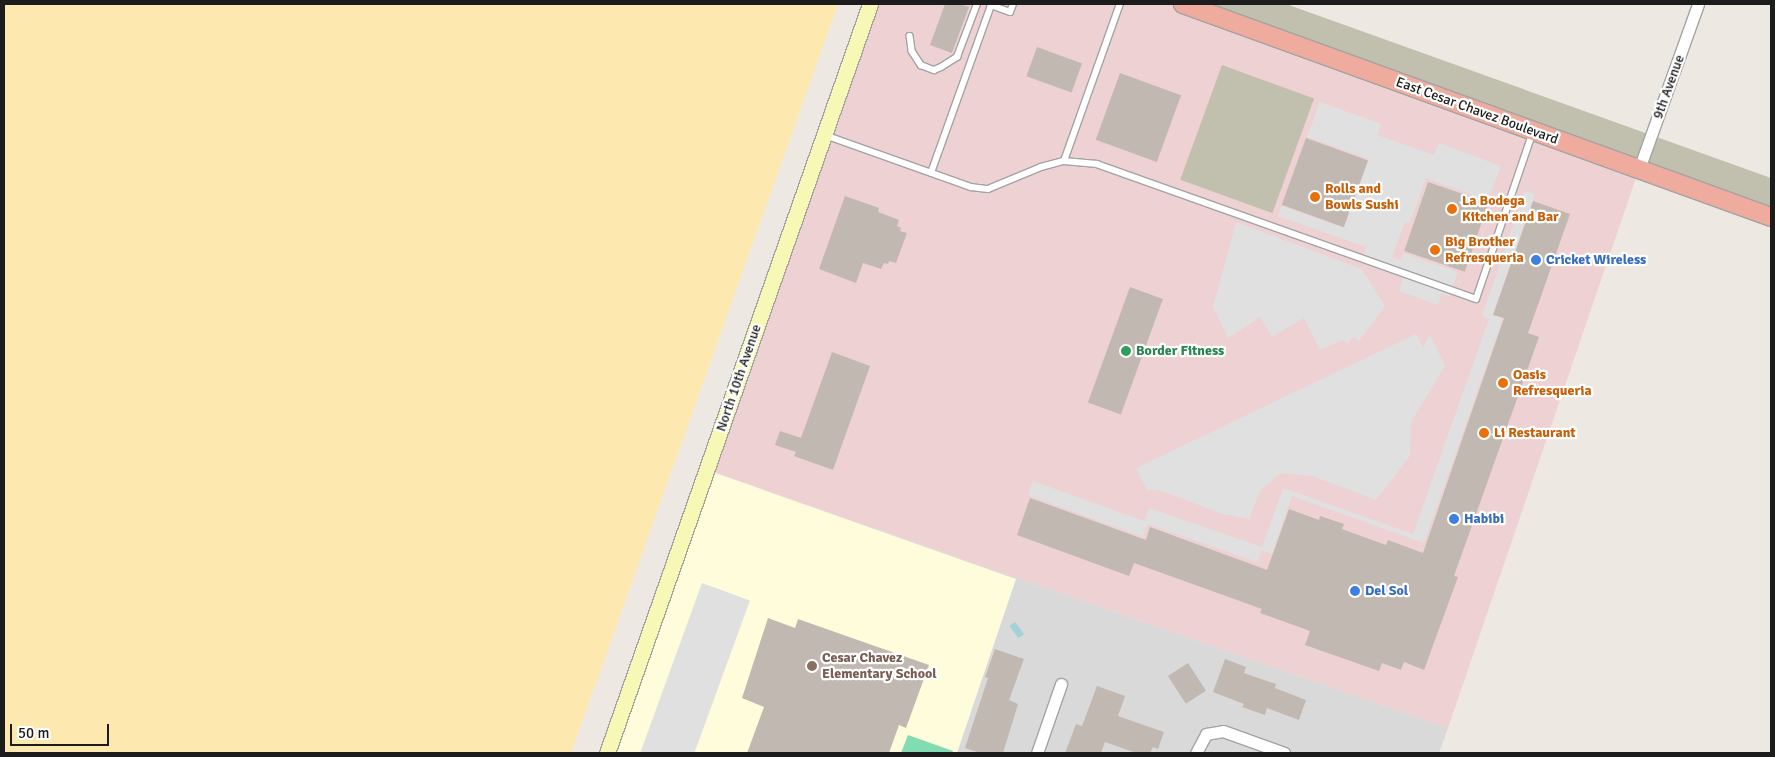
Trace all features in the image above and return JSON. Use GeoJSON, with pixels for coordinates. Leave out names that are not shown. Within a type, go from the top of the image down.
{"type":"FeatureCollection","features":[{"type":"Feature","properties":{"kind":"highway","name":"East Cesar Chavez Boulevard"},"geometry":{"type":"LineString","coordinates":[[1183,4],[1771,217]]}},
{"type":"Feature","properties":{"kind":"main road","name":"North 10th Avenue"},"geometry":{"type":"LineString","coordinates":[[608,753],[870,4]]}},
{"type":"Feature","properties":{"kind":"street","name":"9th Avenue"},"geometry":{"type":"LineString","coordinates":[[1639,169],[1698,4]]}},
{"type":"Feature","properties":{"kind":"street"},"geometry":{"type":"LineString","coordinates":[[1037,753],[1061,684]]}},
{"type":"Feature","properties":{"kind":"street"},"geometry":{"type":"LineString","coordinates":[[1196,753],[1206,734],[1223,731],[1284,753]]}},
{"type":"Feature","properties":{"kind":"lane"},"geometry":{"type":"LineString","coordinates":[[910,36],[912,52],[920,65],[934,70],[941,68],[957,57],[977,4]]}},
{"type":"Feature","properties":{"kind":"lane"},"geometry":{"type":"LineString","coordinates":[[930,174],[991,5],[1010,12],[1013,4]]}},
{"type":"Feature","properties":{"kind":"lane"},"geometry":{"type":"LineString","coordinates":[[1064,162],[1120,4]]}},
{"type":"Feature","properties":{"kind":"lane"},"geometry":{"type":"LineString","coordinates":[[825,135],[930,174],[971,187],[988,189],[1041,167],[1064,162],[1097,164],[1124,172],[1476,299],[1534,131]]}},
{"type":"Feature","properties":{"kind":"shaded area"},"geometry":{"type":"Polygon","coordinates":[[[870,4],[1183,4],[1639,169],[1448,728],[707,470],[870,4]]]}},
{"type":"Feature","properties":{"kind":"shaded area"},"geometry":{"type":"Polygon","coordinates":[[[1194,4],[1286,4],[1771,178],[1771,211],[1194,4]]]}},
{"type":"Feature","properties":{"kind":"shaded area"},"geometry":{"type":"Polygon","coordinates":[[[1222,65],[1314,99],[1272,213],[1180,180],[1222,65]]]}},
{"type":"Feature","properties":{"kind":"shaded area"},"geometry":{"type":"Polygon","coordinates":[[[1320,102],[1381,124],[1377,135],[1434,155],[1439,143],[1501,166],[1488,201],[1426,178],[1410,223],[1405,222],[1392,257],[1401,260],[1403,253],[1458,272],[1449,296],[1442,293],[1438,305],[1399,291],[1403,278],[1361,263],[1366,247],[1278,216],[1282,206],[1344,228],[1369,159],[1307,137],[1320,102]]]}},
{"type":"Feature","properties":{"kind":"shaded area"},"geometry":{"type":"Polygon","coordinates":[[[1525,191],[1535,194],[1493,314],[1503,319],[1424,543],[1292,496],[1272,554],[1262,550],[1257,562],[1148,524],[1143,537],[1028,495],[1033,481],[1144,521],[1149,508],[1262,547],[1283,488],[1413,534],[1489,319],[1482,316],[1525,191]]]}},
{"type":"Feature","properties":{"kind":"shaded area"},"geometry":{"type":"Polygon","coordinates":[[[1236,222],[1362,269],[1385,306],[1359,341],[1354,336],[1347,344],[1343,340],[1320,350],[1304,318],[1272,337],[1260,317],[1228,338],[1213,307],[1236,222]]]}},
{"type":"Feature","properties":{"kind":"shaded area"},"geometry":{"type":"Polygon","coordinates":[[[1416,334],[1423,347],[1430,334],[1445,366],[1411,422],[1410,456],[1376,500],[1312,476],[1280,473],[1260,491],[1249,519],[1222,514],[1160,490],[1147,490],[1136,468],[1416,334]]]}},
{"type":"Feature","properties":{"kind":"shaded area","name":"Cesar Chavez Elementary School"},"geometry":{"type":"Polygon","coordinates":[[[707,470],[1448,728],[1439,753],[607,753],[707,470]]]}},
{"type":"Feature","properties":{"kind":"shaded area","name":"Cesar Chavez Elementary School"},"geometry":{"type":"Polygon","coordinates":[[[707,470],[1016,579],[957,753],[607,753],[707,470]]]}},
{"type":"Feature","properties":{"kind":"shaded area"},"geometry":{"type":"Polygon","coordinates":[[[702,583],[750,600],[694,753],[640,752],[702,583]]]}},
{"type":"Feature","properties":{"kind":"sand"},"geometry":{"type":"Polygon","coordinates":[[[4,4],[838,4],[571,753],[4,753],[4,4]]]}},
{"type":"Feature","properties":{"kind":"green space"},"geometry":{"type":"Polygon","coordinates":[[[908,735],[953,751],[952,753],[901,753],[908,735]]]}},
{"type":"Feature","properties":{"kind":"water"},"geometry":{"type":"Polygon","coordinates":[[[1015,622],[1024,634],[1018,638],[1009,626],[1015,622]]]}},
{"type":"Feature","properties":{"kind":"building"},"geometry":{"type":"Polygon","coordinates":[[[945,4],[960,4],[969,7],[952,53],[930,45],[945,4]]]}},
{"type":"Feature","properties":{"kind":"building"},"geometry":{"type":"Polygon","coordinates":[[[1037,47],[1082,63],[1072,93],[1026,76],[1037,47]]]}},
{"type":"Feature","properties":{"kind":"building"},"geometry":{"type":"Polygon","coordinates":[[[1120,73],[1181,95],[1157,162],[1096,140],[1120,73]]]}},
{"type":"Feature","properties":{"kind":"building"},"geometry":{"type":"Polygon","coordinates":[[[1306,138],[1368,161],[1344,227],[1282,205],[1306,138]]]}},
{"type":"Feature","properties":{"kind":"building"},"geometry":{"type":"Polygon","coordinates":[[[1428,182],[1489,203],[1465,272],[1404,251],[1428,182]]]}},
{"type":"Feature","properties":{"kind":"building"},"geometry":{"type":"Polygon","coordinates":[[[845,196],[879,208],[878,212],[899,220],[897,226],[901,228],[900,231],[907,233],[896,263],[889,261],[888,264],[884,263],[881,269],[863,263],[856,283],[819,269],[845,196]]]}},
{"type":"Feature","properties":{"kind":"building"},"geometry":{"type":"Polygon","coordinates":[[[1533,201],[1570,214],[1528,333],[1539,337],[1454,576],[1458,577],[1424,670],[1404,662],[1401,670],[1382,663],[1379,671],[1305,645],[1310,631],[1260,613],[1262,609],[1134,563],[1129,576],[1017,535],[1030,498],[1146,540],[1150,527],[1267,570],[1289,509],[1319,520],[1320,516],[1344,524],[1342,529],[1386,545],[1388,540],[1423,553],[1504,318],[1493,315],[1533,201]]]}},
{"type":"Feature","properties":{"kind":"building","name":"Border Fitness"},"geometry":{"type":"Polygon","coordinates":[[[1130,287],[1163,299],[1121,415],[1088,403],[1130,287]]]}},
{"type":"Feature","properties":{"kind":"building"},"geometry":{"type":"Polygon","coordinates":[[[832,352],[870,366],[833,470],[794,456],[796,452],[775,445],[780,431],[801,438],[832,352]]]}},
{"type":"Feature","properties":{"kind":"building"},"geometry":{"type":"Polygon","coordinates":[[[768,618],[795,628],[798,619],[929,665],[906,728],[899,725],[889,753],[747,753],[764,707],[742,698],[768,618]]]}},
{"type":"Feature","properties":{"kind":"building"},"geometry":{"type":"Polygon","coordinates":[[[995,649],[1024,659],[1009,700],[1018,704],[1003,753],[980,753],[965,748],[988,678],[985,677],[995,649]]]}},
{"type":"Feature","properties":{"kind":"building"},"geometry":{"type":"Polygon","coordinates":[[[1225,659],[1246,667],[1244,673],[1276,684],[1275,688],[1306,700],[1299,720],[1267,708],[1265,715],[1242,707],[1244,704],[1213,692],[1225,659]]]}},
{"type":"Feature","properties":{"kind":"building"},"geometry":{"type":"Polygon","coordinates":[[[1188,663],[1206,691],[1186,704],[1168,676],[1188,663]]]}},
{"type":"Feature","properties":{"kind":"building"},"geometry":{"type":"Polygon","coordinates":[[[1097,686],[1125,696],[1118,716],[1164,732],[1158,749],[1153,747],[1150,753],[1136,753],[1105,742],[1101,753],[1065,753],[1076,724],[1082,726],[1097,686]]]}},
{"type":"Feature","properties":{"kind":"place","name":"Rolls and Bowls Sushi"},"geometry":{"type":"Point","coordinates":[1315,197]}},
{"type":"Feature","properties":{"kind":"place","name":"La Bodega Kitchen and Bar"},"geometry":{"type":"Point","coordinates":[1452,209]}},
{"type":"Feature","properties":{"kind":"place","name":"Big Brother Refresqueria"},"geometry":{"type":"Point","coordinates":[1435,250]}},
{"type":"Feature","properties":{"kind":"place","name":"Cricket Wireless"},"geometry":{"type":"Point","coordinates":[1536,260]}},
{"type":"Feature","properties":{"kind":"place","name":"Border Fitness"},"geometry":{"type":"Point","coordinates":[1126,351]}},
{"type":"Feature","properties":{"kind":"place","name":"Oasis Refresqueria"},"geometry":{"type":"Point","coordinates":[1503,383]}},
{"type":"Feature","properties":{"kind":"place","name":"Li Restaurant"},"geometry":{"type":"Point","coordinates":[1484,433]}},
{"type":"Feature","properties":{"kind":"place","name":"Habibi"},"geometry":{"type":"Point","coordinates":[1454,519]}},
{"type":"Feature","properties":{"kind":"place","name":"Del Sol"},"geometry":{"type":"Point","coordinates":[1355,591]}},
{"type":"Feature","properties":{"kind":"place","name":"Cesar Chavez Elementary School"},"geometry":{"type":"Point","coordinates":[812,666]}}]}
